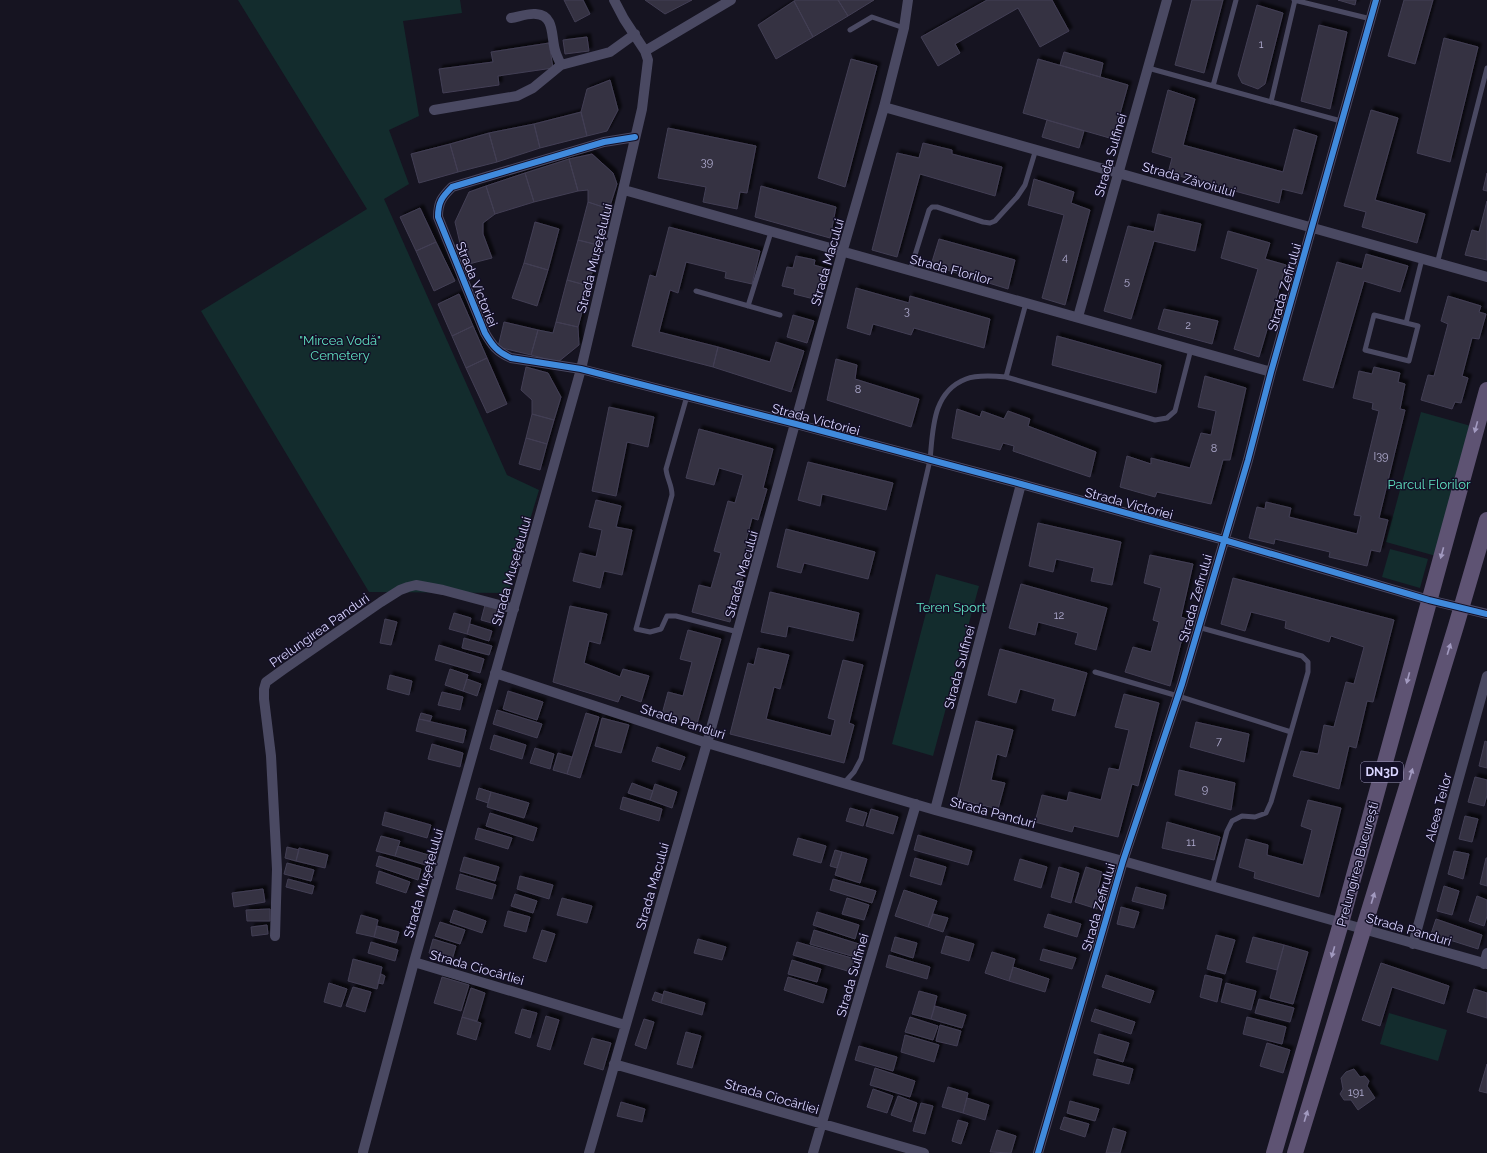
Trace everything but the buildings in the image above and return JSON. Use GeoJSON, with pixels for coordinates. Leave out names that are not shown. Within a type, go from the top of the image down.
{"type":"FeatureCollection","features":[{"type":"Feature","properties":{"kind":"main road","name":"Prelungirea București"},"geometry":{"type":"LineString","coordinates":[[1274,1153],[1341,923],[1487,390]]}},
{"type":"Feature","properties":{"kind":"main road","name":"Prelungirea București"},"geometry":{"type":"LineString","coordinates":[[1295,1153],[1462,607],[1487,520]]}},
{"type":"Feature","properties":{"kind":"street","name":"Strada Mușețelului"},"geometry":{"type":"LineString","coordinates":[[363,1152],[414,962],[581,369],[642,109],[648,70],[648,60],[645,51],[624,19],[614,0]]}},
{"type":"Feature","properties":{"kind":"street"},"geometry":{"type":"LineString","coordinates":[[645,51],[731,0]]}},
{"type":"Feature","properties":{"kind":"street","name":"Strada Macului"},"geometry":{"type":"LineString","coordinates":[[589,1153],[707,743],[842,253],[884,107],[904,28],[908,0]]}},
{"type":"Feature","properties":{"kind":"street","name":"Strada Sulfinei"},"geometry":{"type":"LineString","coordinates":[[1078,317],[1167,0]]}},
{"type":"Feature","properties":{"kind":"street","name":"Strada Zefirului"},"geometry":{"type":"LineString","coordinates":[[1038,1153],[1123,861],[1178,696],[1248,460],[1271,372],[1376,0]]}},
{"type":"Feature","properties":{"kind":"street"},"geometry":{"type":"LineString","coordinates":[[511,18],[535,14],[548,19],[551,26],[555,50],[561,65]]}},
{"type":"Feature","properties":{"kind":"street"},"geometry":{"type":"LineString","coordinates":[[434,110],[517,96],[533,88],[561,65],[610,52],[635,34]]}},
{"type":"Feature","properties":{"kind":"street","name":"Strada Zăvoiului"},"geometry":{"type":"LineString","coordinates":[[884,107],[1487,277]]}},
{"type":"Feature","properties":{"kind":"street","name":"Strada Victoriei"},"geometry":{"type":"LineString","coordinates":[[635,137],[604,142],[452,187],[443,196],[438,207],[438,217],[484,333],[500,353],[511,358],[581,369],[796,424],[1224,540],[1429,600],[1487,614]]}},
{"type":"Feature","properties":{"kind":"street","name":"Strada Florilor"},"geometry":{"type":"LineString","coordinates":[[624,190],[842,253],[1078,317],[1271,372]]}},
{"type":"Feature","properties":{"kind":"street","name":"Strada Sulfinei"},"geometry":{"type":"LineString","coordinates":[[935,810],[1021,484]]}},
{"type":"Feature","properties":{"kind":"street","name":"Prelungirea Panduri"},"geometry":{"type":"LineString","coordinates":[[275,936],[277,869],[271,756],[264,699],[266,682],[381,602],[400,590],[408,587],[416,585],[443,590],[514,609]]}},
{"type":"Feature","properties":{"kind":"street","name":"Strada Panduri"},"geometry":{"type":"LineString","coordinates":[[495,673],[707,743],[935,810],[1123,861],[1413,944],[1486,960]]}},
{"type":"Feature","properties":{"kind":"street","name":"Aleea Teilor"},"geometry":{"type":"LineString","coordinates":[[1413,944],[1487,676]]}},
{"type":"Feature","properties":{"kind":"street","name":"Strada Sulfinei"},"geometry":{"type":"LineString","coordinates":[[813,1153],[916,804]]}},
{"type":"Feature","properties":{"kind":"street","name":"Strada Ciocârliei"},"geometry":{"type":"LineString","coordinates":[[414,962],[625,1024]]}},
{"type":"Feature","properties":{"kind":"street","name":"Strada Ciocârliei"},"geometry":{"type":"LineString","coordinates":[[614,1064],[924,1153]]}},
{"type":"Feature","properties":{"kind":"lane"},"geometry":{"type":"LineString","coordinates":[[1213,86],[1236,0]]}},
{"type":"Feature","properties":{"kind":"lane"},"geometry":{"type":"LineString","coordinates":[[1271,102],[1295,0],[1371,19]]}},
{"type":"Feature","properties":{"kind":"lane"},"geometry":{"type":"LineString","coordinates":[[850,30],[872,17],[904,28]]}},
{"type":"Feature","properties":{"kind":"lane"},"geometry":{"type":"LineString","coordinates":[[1148,68],[1341,121]]}},
{"type":"Feature","properties":{"kind":"lane"},"geometry":{"type":"LineString","coordinates":[[1437,264],[1487,68]]}},
{"type":"Feature","properties":{"kind":"lane"},"geometry":{"type":"LineString","coordinates":[[910,272],[929,210],[932,207],[937,207],[990,223],[1009,207],[1025,185],[1036,149]]}},
{"type":"Feature","properties":{"kind":"lane"},"geometry":{"type":"LineString","coordinates":[[748,306],[770,232]]}},
{"type":"Feature","properties":{"kind":"lane"},"geometry":{"type":"LineString","coordinates":[[1406,323],[1422,259]]}},
{"type":"Feature","properties":{"kind":"lane"},"geometry":{"type":"LineString","coordinates":[[696,291],[780,315]]}},
{"type":"Feature","properties":{"kind":"lane"},"geometry":{"type":"LineString","coordinates":[[1006,377],[1026,303]]}},
{"type":"Feature","properties":{"kind":"lane"},"geometry":{"type":"LineString","coordinates":[[1374,315],[1406,323],[1418,326],[1409,361],[1365,350],[1374,315]]}},
{"type":"Feature","properties":{"kind":"lane"},"geometry":{"type":"LineString","coordinates":[[844,783],[854,772],[861,759],[930,460],[936,412],[943,397],[953,387],[966,379],[988,376],[1006,377],[1155,420],[1167,418],[1175,411],[1190,349]]}},
{"type":"Feature","properties":{"kind":"lane"},"geometry":{"type":"LineString","coordinates":[[686,396],[666,470],[667,479],[672,486],[672,495],[636,629],[650,632],[660,629],[667,616],[676,616],[738,632]]}},
{"type":"Feature","properties":{"kind":"lane"},"geometry":{"type":"LineString","coordinates":[[1198,627],[1302,656],[1308,662],[1308,672],[1271,802],[1266,813],[1255,817],[1242,816],[1232,821],[1227,831],[1212,886]]}},
{"type":"Feature","properties":{"kind":"lane"},"geometry":{"type":"LineString","coordinates":[[1095,672],[1178,696],[1291,732]]}},
{"type":"Feature","properties":{"kind":"green space","name":"\"Mircea Vodă\" Cemetery"},"geometry":{"type":"Polygon","coordinates":[[[238,0],[460,0],[462,13],[403,21],[419,116],[389,130],[409,184],[384,199],[507,475],[539,490],[508,593],[369,592],[201,311],[367,209],[238,0]]]}},
{"type":"Feature","properties":{"kind":"green space","name":"Parcul Florilor"},"geometry":{"type":"Polygon","coordinates":[[[1421,412],[1471,426],[1436,556],[1386,542],[1421,412]]]}},
{"type":"Feature","properties":{"kind":"green space"},"geometry":{"type":"Polygon","coordinates":[[[1390,549],[1428,559],[1420,588],[1382,577],[1390,549]]]}},
{"type":"Feature","properties":{"kind":"green space","name":"Teren Sport"},"geometry":{"type":"Polygon","coordinates":[[[936,574],[979,586],[933,756],[892,744],[936,574]]]}},
{"type":"Feature","properties":{"kind":"green space"},"geometry":{"type":"Polygon","coordinates":[[[1389,1013],[1447,1030],[1438,1061],[1380,1044],[1389,1013]]]}},
{"type":"Feature","properties":{"kind":"cycle path"},"geometry":{"type":"LineString","coordinates":[[1038,1153],[1123,861],[1182,684],[1248,460],[1271,372],[1376,0]]}},
{"type":"Feature","properties":{"kind":"cycle path"},"geometry":{"type":"LineString","coordinates":[[635,137],[604,142],[452,187],[443,197],[439,207],[438,217],[485,333],[498,351],[511,358],[581,369],[796,424],[1224,540],[1429,600],[1487,614]]}}]}
